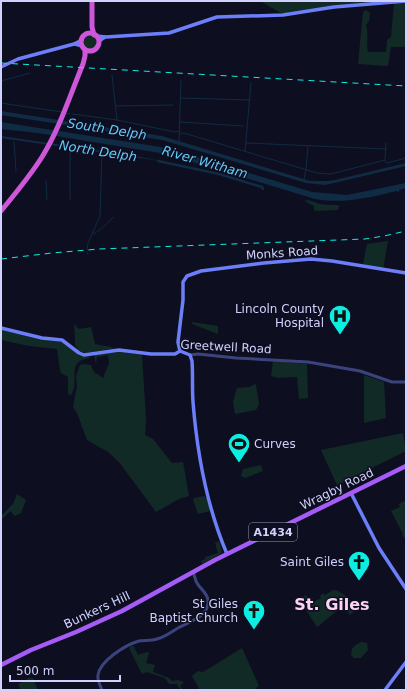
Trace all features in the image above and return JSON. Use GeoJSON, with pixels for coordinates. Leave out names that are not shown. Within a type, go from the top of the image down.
{"type":"FeatureCollection","features":[{"type":"Feature","properties":{"kind":"highway"},"geometry":{"type":"LineString","coordinates":[[85,47],[97,48],[99,41],[92,27],[92,1]]}},
{"type":"Feature","properties":{"kind":"highway"},"geometry":{"type":"LineString","coordinates":[[1,211],[42,158],[52,138],[85,56],[84,36],[92,27]]}},
{"type":"Feature","properties":{"kind":"highway"},"geometry":{"type":"LineString","coordinates":[[87,34],[95,35]]}},
{"type":"Feature","properties":{"kind":"main road"},"geometry":{"type":"LineString","coordinates":[[95,35],[106,37],[169,33],[217,17],[269,16],[334,7],[406,2]]}},
{"type":"Feature","properties":{"kind":"main road"},"geometry":{"type":"LineString","coordinates":[[99,41],[106,37]]}},
{"type":"Feature","properties":{"kind":"main road"},"geometry":{"type":"LineString","coordinates":[[1,67],[18,59],[74,44],[85,47]]}},
{"type":"Feature","properties":{"kind":"main road","name":"Monks Road"},"geometry":{"type":"LineString","coordinates":[[180,351],[178,342],[183,300],[183,282],[189,276],[201,271],[311,259],[333,261],[406,273]]}},
{"type":"Feature","properties":{"kind":"main road","name":"Greetwell Road"},"geometry":{"type":"LineString","coordinates":[[1,328],[42,338],[62,340],[82,354],[119,350],[151,354],[174,354],[180,351],[190,355]]}},
{"type":"Feature","properties":{"kind":"main road"},"geometry":{"type":"LineString","coordinates":[[190,355],[192,362],[194,415],[202,464],[213,513],[227,554]]}},
{"type":"Feature","properties":{"kind":"main road","name":"Wragby Road"},"geometry":{"type":"LineString","coordinates":[[192,573],[227,554],[352,494],[406,466]]}},
{"type":"Feature","properties":{"kind":"main road"},"geometry":{"type":"LineString","coordinates":[[352,494],[379,548],[406,589]]}},
{"type":"Feature","properties":{"kind":"main road","name":"Bunkers Hill"},"geometry":{"type":"LineString","coordinates":[[1,665],[35,648],[76,632],[122,611],[192,573]]}},
{"type":"Feature","properties":{"kind":"main road"},"geometry":{"type":"LineString","coordinates":[[385,690],[406,662]]}},
{"type":"Feature","properties":{"kind":"street","name":"Greetwell Road"},"geometry":{"type":"LineString","coordinates":[[190,355],[198,354],[308,362],[360,371],[392,382],[406,382]]}},
{"type":"Feature","properties":{"kind":"street"},"geometry":{"type":"LineString","coordinates":[[102,690],[98,682],[98,674],[107,660],[133,644],[140,641],[154,640],[163,637],[179,627],[196,620],[208,606],[208,598],[198,585],[192,573]]}},
{"type":"Feature","properties":{"kind":"green space"},"geometry":{"type":"Polygon","coordinates":[[[257,1],[389,1],[282,14],[262,2],[257,1]]]}},
{"type":"Feature","properties":{"kind":"green space"},"geometry":{"type":"Polygon","coordinates":[[[406,2],[406,47],[391,47],[388,66],[358,64],[363,12],[366,10],[370,13],[369,21],[366,25],[368,52],[386,52],[387,40],[391,37],[394,3],[406,2]]]}},
{"type":"Feature","properties":{"kind":"green space"},"geometry":{"type":"Polygon","coordinates":[[[87,36],[93,36],[97,40],[97,46],[93,50],[87,50],[83,46],[83,40],[87,36]]]}},
{"type":"Feature","properties":{"kind":"green space"},"geometry":{"type":"Polygon","coordinates":[[[305,200],[321,205],[339,206],[338,210],[316,211],[314,210],[314,206],[305,200]]]}},
{"type":"Feature","properties":{"kind":"green space"},"geometry":{"type":"Polygon","coordinates":[[[388,241],[383,270],[365,267],[365,264],[363,264],[367,244],[388,241]]]}},
{"type":"Feature","properties":{"kind":"green space"},"geometry":{"type":"Polygon","coordinates":[[[192,322],[218,326],[218,334],[192,324],[192,322]]]}},
{"type":"Feature","properties":{"kind":"green space"},"geometry":{"type":"Polygon","coordinates":[[[74,324],[79,329],[91,327],[95,344],[116,348],[86,353],[80,352],[75,345],[74,324]]]}},
{"type":"Feature","properties":{"kind":"green space"},"geometry":{"type":"Polygon","coordinates":[[[1,330],[38,339],[62,342],[78,355],[91,357],[77,363],[74,372],[74,389],[71,395],[68,394],[68,377],[61,373],[60,370],[57,349],[29,346],[1,340],[1,330]]]}},
{"type":"Feature","properties":{"kind":"green space"},"geometry":{"type":"Polygon","coordinates":[[[116,351],[142,355],[146,419],[145,435],[153,439],[172,463],[183,462],[189,496],[179,499],[156,512],[119,462],[108,452],[87,440],[77,413],[73,407],[77,386],[76,376],[80,365],[91,365],[94,372],[103,378],[109,363],[108,355],[97,357],[96,364],[94,355],[116,351]]]}},
{"type":"Feature","properties":{"kind":"green space"},"geometry":{"type":"Polygon","coordinates":[[[273,361],[307,364],[308,398],[299,399],[297,377],[278,378],[271,376],[273,361]]]}},
{"type":"Feature","properties":{"kind":"green space"},"geometry":{"type":"Polygon","coordinates":[[[364,375],[384,382],[386,418],[364,423],[364,375]]]}},
{"type":"Feature","properties":{"kind":"green space"},"geometry":{"type":"Polygon","coordinates":[[[255,384],[259,404],[256,410],[235,414],[233,402],[237,388],[249,387],[255,384]]]}},
{"type":"Feature","properties":{"kind":"green space"},"geometry":{"type":"Polygon","coordinates":[[[403,433],[406,451],[337,485],[321,450],[403,433]]]}},
{"type":"Feature","properties":{"kind":"green space"},"geometry":{"type":"Polygon","coordinates":[[[261,465],[263,471],[245,478],[241,476],[243,469],[261,465]]]}},
{"type":"Feature","properties":{"kind":"green space"},"geometry":{"type":"Polygon","coordinates":[[[17,494],[26,500],[21,513],[15,516],[10,511],[1,520],[1,516],[13,504],[17,494]]]}},
{"type":"Feature","properties":{"kind":"green space"},"geometry":{"type":"Polygon","coordinates":[[[204,496],[207,498],[210,511],[198,514],[193,500],[194,498],[204,496]]]}},
{"type":"Feature","properties":{"kind":"green space"},"geometry":{"type":"Polygon","coordinates":[[[406,500],[406,540],[402,535],[403,534],[391,511],[400,507],[399,504],[406,500]]]}},
{"type":"Feature","properties":{"kind":"green space"},"geometry":{"type":"Polygon","coordinates":[[[219,541],[222,553],[202,564],[201,561],[205,559],[205,557],[218,553],[215,543],[219,541]]]}},
{"type":"Feature","properties":{"kind":"green space"},"geometry":{"type":"Polygon","coordinates":[[[333,590],[336,590],[345,596],[357,609],[350,615],[343,606],[317,627],[299,599],[306,595],[311,603],[321,598],[320,596],[323,593],[325,595],[333,590]]]}},
{"type":"Feature","properties":{"kind":"green space"},"geometry":{"type":"Polygon","coordinates":[[[362,642],[367,643],[368,650],[361,658],[354,658],[351,655],[353,648],[355,645],[362,642]]]}},
{"type":"Feature","properties":{"kind":"green space"},"geometry":{"type":"Polygon","coordinates":[[[133,645],[138,655],[147,652],[149,653],[146,663],[155,665],[153,672],[169,678],[172,681],[178,680],[184,682],[180,686],[183,690],[181,690],[177,684],[169,684],[165,678],[147,672],[142,674],[129,648],[133,645]]]}},
{"type":"Feature","properties":{"kind":"green space"},"geometry":{"type":"Polygon","coordinates":[[[242,648],[259,686],[254,690],[200,690],[192,676],[198,671],[203,672],[242,648]]]}},
{"type":"Feature","properties":{"kind":"green space"},"geometry":{"type":"Polygon","coordinates":[[[28,678],[33,678],[38,690],[21,690],[18,684],[28,678]]]}},
{"type":"Feature","properties":{"kind":"water","name":"South Delph"},"geometry":{"type":"Polygon","coordinates":[[[1,111],[162,136],[310,181],[335,180],[406,163],[406,166],[325,185],[306,183],[162,140],[1,115],[1,111]]]}},
{"type":"Feature","properties":{"kind":"water","name":"River Witham"},"geometry":{"type":"Polygon","coordinates":[[[1,122],[167,148],[312,192],[347,195],[406,183],[406,188],[399,190],[399,192],[396,191],[356,200],[336,201],[315,199],[166,154],[38,133],[1,129],[1,122]]]}},
{"type":"Feature","properties":{"kind":"water"},"geometry":{"type":"Polygon","coordinates":[[[1,136],[130,155],[161,161],[1,138],[1,136]]]}},
{"type":"Feature","properties":{"kind":"waterway"},"geometry":{"type":"LineString","coordinates":[[1,81],[30,73]]}},
{"type":"Feature","properties":{"kind":"waterway","name":"South Delph"},"geometry":{"type":"LineString","coordinates":[[112,75],[117,120]]}},
{"type":"Feature","properties":{"kind":"waterway","name":"River Witham"},"geometry":{"type":"LineString","coordinates":[[179,141],[181,80]]}},
{"type":"Feature","properties":{"kind":"waterway"},"geometry":{"type":"LineString","coordinates":[[245,151],[251,83]]}},
{"type":"Feature","properties":{"kind":"waterway"},"geometry":{"type":"LineString","coordinates":[[180,98],[250,100]]}},
{"type":"Feature","properties":{"kind":"waterway"},"geometry":{"type":"LineString","coordinates":[[1,103],[62,112]]}},
{"type":"Feature","properties":{"kind":"waterway"},"geometry":{"type":"LineString","coordinates":[[116,106],[173,105]]}},
{"type":"Feature","properties":{"kind":"waterway","name":"South Delph"},"geometry":{"type":"LineString","coordinates":[[65,113],[70,114]]}},
{"type":"Feature","properties":{"kind":"waterway","name":"South Delph"},"geometry":{"type":"LineString","coordinates":[[72,114],[117,120],[175,132],[180,131]]}},
{"type":"Feature","properties":{"kind":"waterway"},"geometry":{"type":"LineString","coordinates":[[180,122],[243,126]]}},
{"type":"Feature","properties":{"kind":"waterway"},"geometry":{"type":"LineString","coordinates":[[180,134],[184,133],[317,173],[331,174],[385,160],[387,163],[406,158]]}},
{"type":"Feature","properties":{"kind":"waterway"},"geometry":{"type":"LineString","coordinates":[[14,142],[16,171]]}},
{"type":"Feature","properties":{"kind":"waterway"},"geometry":{"type":"LineString","coordinates":[[246,143],[386,149]]}},
{"type":"Feature","properties":{"kind":"waterway"},"geometry":{"type":"LineString","coordinates":[[385,159],[386,143]]}},
{"type":"Feature","properties":{"kind":"waterway"},"geometry":{"type":"LineString","coordinates":[[304,179],[308,146]]}},
{"type":"Feature","properties":{"kind":"waterway"},"geometry":{"type":"LineString","coordinates":[[70,149],[70,199]]}},
{"type":"Feature","properties":{"kind":"waterway"},"geometry":{"type":"LineString","coordinates":[[87,250],[88,243],[100,216],[102,152]]}},
{"type":"Feature","properties":{"kind":"waterway","name":"North Delph"},"geometry":{"type":"LineString","coordinates":[[158,161],[219,174],[262,187],[263,189]]}},
{"type":"Feature","properties":{"kind":"waterway"},"geometry":{"type":"LineString","coordinates":[[46,181],[47,199]]}},
{"type":"Feature","properties":{"kind":"waterway"},"geometry":{"type":"LineString","coordinates":[[307,200],[321,205],[339,206]]}},
{"type":"Feature","properties":{"kind":"waterway"},"geometry":{"type":"LineString","coordinates":[[93,234],[114,217]]}},
{"type":"Feature","properties":{"kind":"waterway"},"geometry":{"type":"LineString","coordinates":[[1,519],[11,510],[18,499]]}},
{"type":"Feature","properties":{"kind":"railway"},"geometry":{"type":"LineString","coordinates":[[1,63],[406,86]]}},
{"type":"Feature","properties":{"kind":"railway"},"geometry":{"type":"LineString","coordinates":[[1,259],[99,249],[365,239],[406,231]]}},
{"type":"Feature","properties":{"kind":"place","name":"Lincoln County Hospital"},"geometry":{"type":"Point","coordinates":[340,336]}},
{"type":"Feature","properties":{"kind":"place","name":"Curves"},"geometry":{"type":"Point","coordinates":[239,464]}},
{"type":"Feature","properties":{"kind":"place","name":"Saint Giles"},"geometry":{"type":"Point","coordinates":[359,582]}},
{"type":"Feature","properties":{"kind":"place","name":"St Giles Baptist Church"},"geometry":{"type":"Point","coordinates":[254,630]}},
{"type":"Feature","properties":{"kind":"district","name":"St. Giles"},"geometry":{"type":"Point","coordinates":[332,604]}}]}
